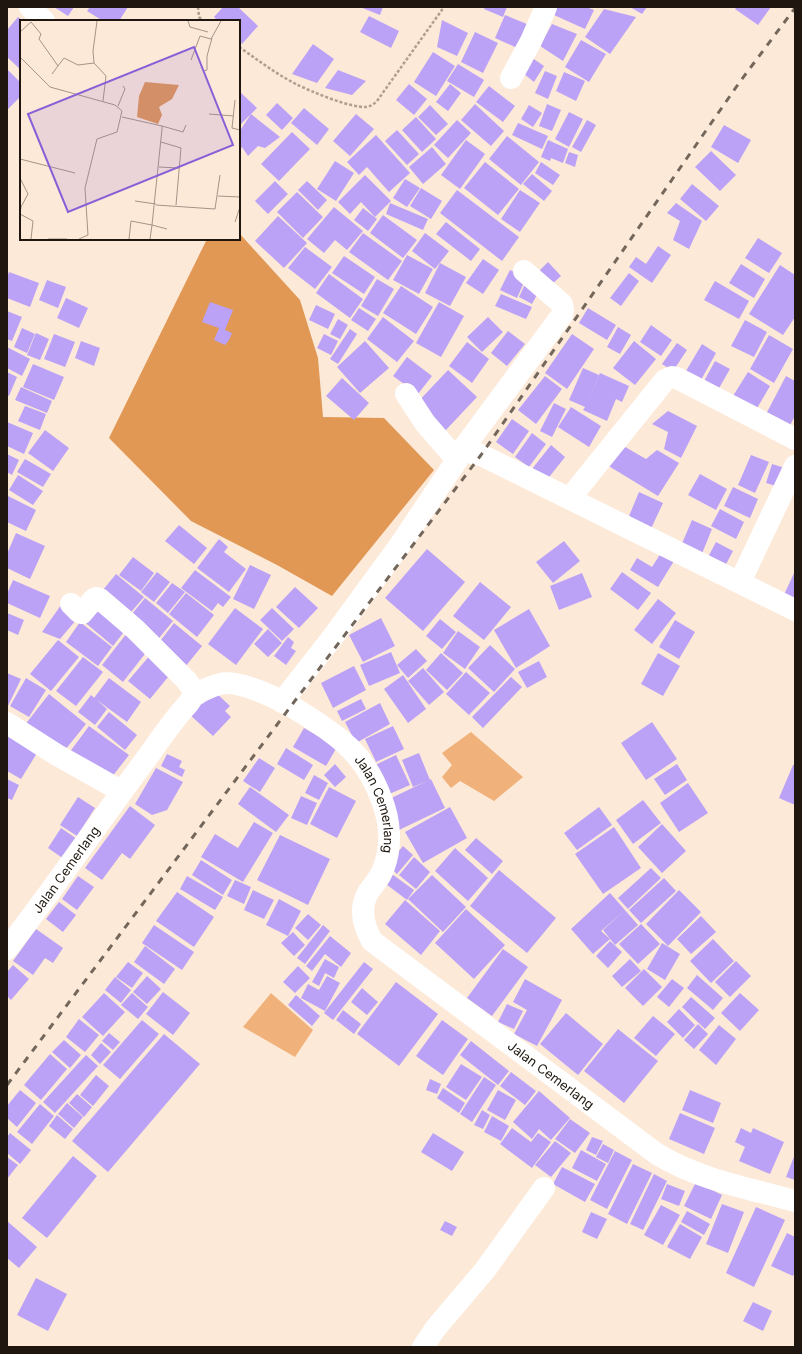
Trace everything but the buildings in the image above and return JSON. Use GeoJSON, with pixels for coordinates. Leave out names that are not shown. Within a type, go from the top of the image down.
{"type":"FeatureCollection","features":[{"type":"Feature","properties":{"kind":"street"},"geometry":{"type":"LineString","coordinates":[[30,7],[43,20]]}},
{"type":"Feature","properties":{"kind":"street"},"geometry":{"type":"LineString","coordinates":[[511,78],[531,41],[546,7]]}},
{"type":"Feature","properties":{"kind":"street"},"geometry":{"type":"LineString","coordinates":[[282,702],[332,638],[400,544],[460,455],[562,315],[562,304],[524,271]]}},
{"type":"Feature","properties":{"kind":"street"},"geometry":{"type":"LineString","coordinates":[[570,498],[665,380],[672,377],[678,378],[795,439]]}},
{"type":"Feature","properties":{"kind":"street"},"geometry":{"type":"LineString","coordinates":[[406,394],[425,423],[460,455],[481,455],[795,610]]}},
{"type":"Feature","properties":{"kind":"street"},"geometry":{"type":"LineString","coordinates":[[740,582],[795,466]]}},
{"type":"Feature","properties":{"kind":"street"},"geometry":{"type":"LineString","coordinates":[[71,604],[82,613],[94,599],[96,598],[100,600],[135,628],[187,682],[196,694]]}},
{"type":"Feature","properties":{"kind":"street","name":"Jalan Cemerlang"},"geometry":{"type":"LineString","coordinates":[[7,949],[121,791],[196,694],[220,684],[242,685],[291,706],[343,741],[356,754],[375,782],[388,819],[388,852],[379,879],[364,900],[363,914],[366,930],[372,941],[657,1154],[676,1165],[701,1176],[795,1201]]}},
{"type":"Feature","properties":{"kind":"street"},"geometry":{"type":"LineString","coordinates":[[7,723],[57,755],[121,791]]}},
{"type":"Feature","properties":{"kind":"street"},"geometry":{"type":"LineString","coordinates":[[422,1347],[435,1329],[486,1270],[544,1188]]}},
{"type":"Feature","properties":{"kind":"path"},"geometry":{"type":"LineString","coordinates":[[198,7],[199,17],[203,20]]}},
{"type":"Feature","properties":{"kind":"path"},"geometry":{"type":"LineString","coordinates":[[240,48],[296,84],[331,99],[367,107],[373,105],[377,101],[444,7]]}},
{"type":"Feature","properties":{"kind":"shaded area"},"geometry":{"type":"Polygon","coordinates":[[[240,234],[300,300],[318,358],[323,417],[384,418],[434,470],[332,596],[277,565],[191,521],[109,438],[207,240],[240,240],[240,234]]]}},
{"type":"Feature","properties":{"kind":"shaded area"},"geometry":{"type":"Polygon","coordinates":[[[471,732],[523,777],[494,801],[460,781],[451,788],[442,777],[452,765],[442,753],[471,732]]]}},
{"type":"Feature","properties":{"kind":"shaded area"},"geometry":{"type":"Polygon","coordinates":[[[271,993],[313,1030],[295,1057],[243,1027],[271,993]]]}},
{"type":"Feature","properties":{"kind":"railway"},"geometry":{"type":"LineString","coordinates":[[7,1085],[481,455],[739,83],[795,8]]}}]}
